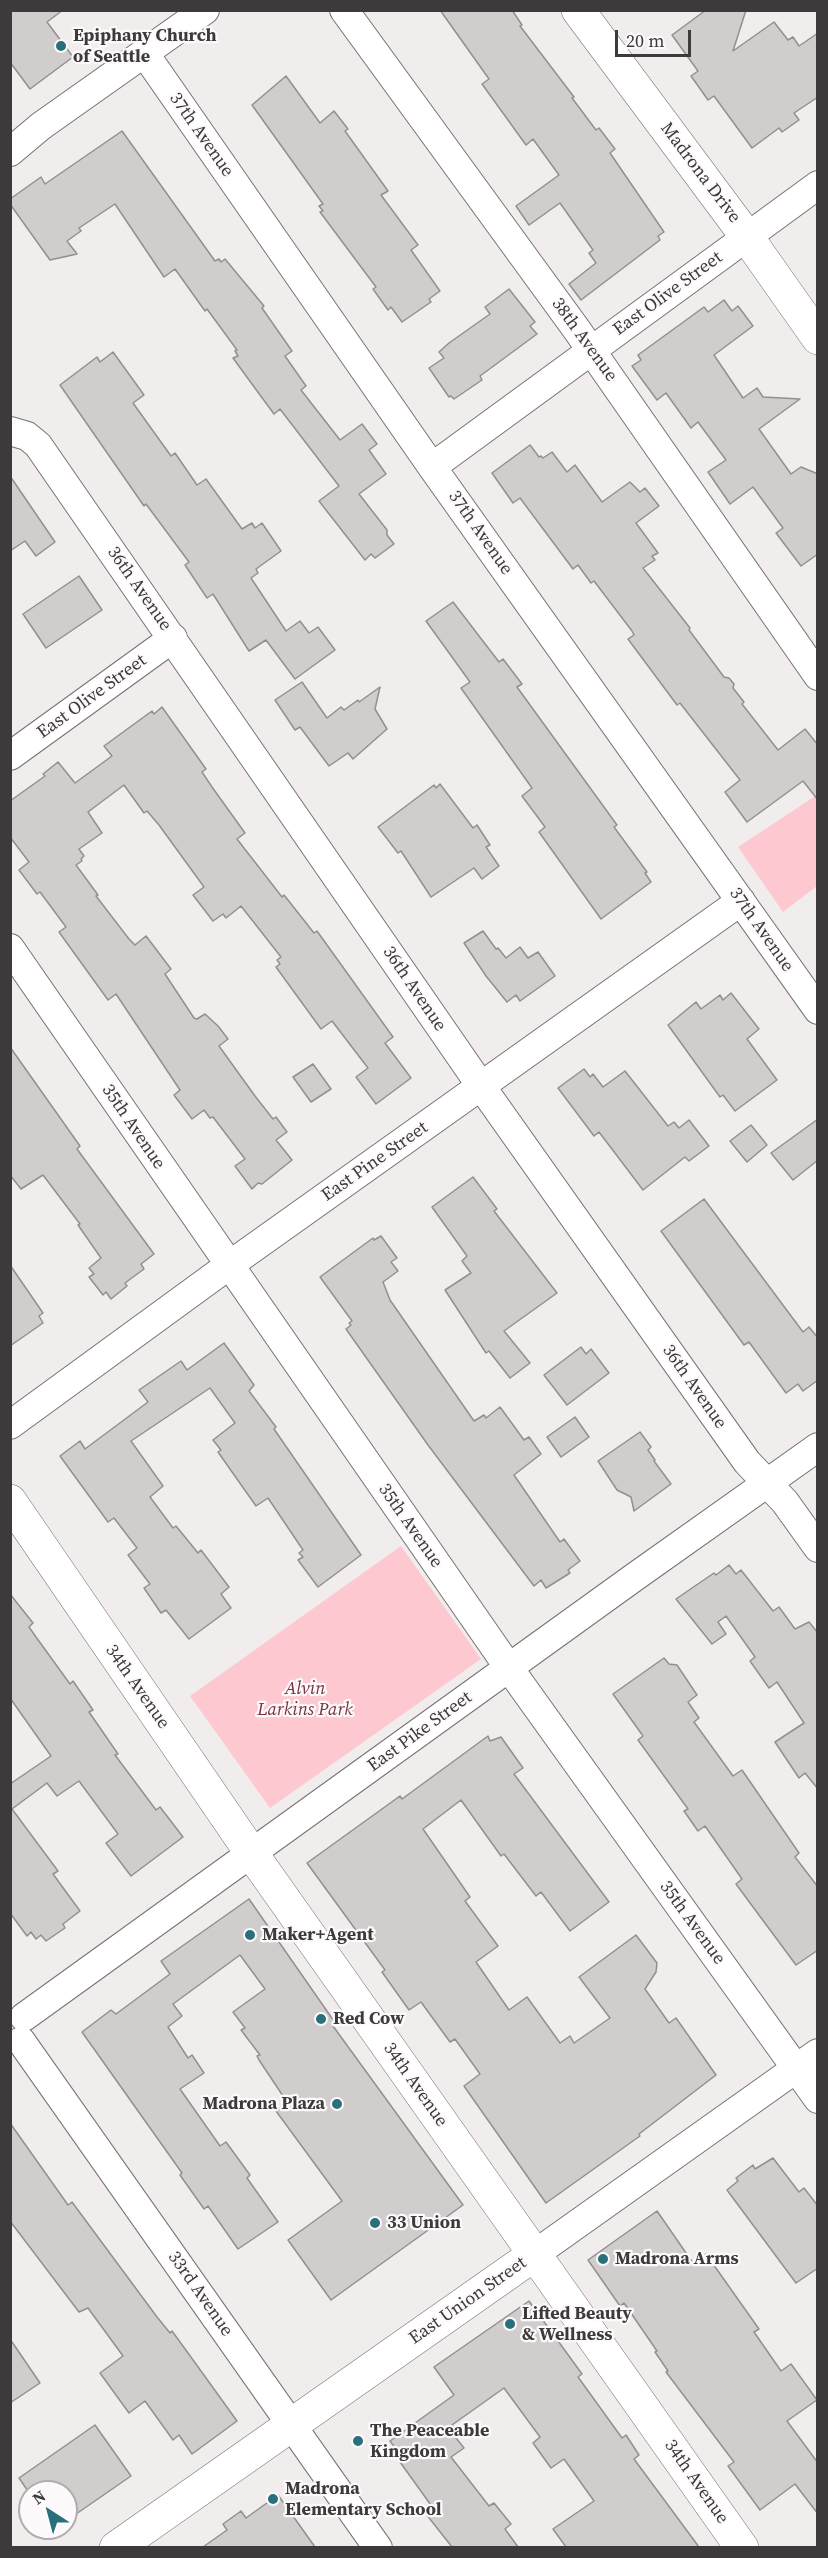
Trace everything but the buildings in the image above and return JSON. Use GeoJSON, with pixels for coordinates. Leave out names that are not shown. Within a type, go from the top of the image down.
{"type":"FeatureCollection","features":[{"type":"Feature","properties":{"kind":"street"},"geometry":{"type":"LineString","coordinates":[[10,152],[41,126],[205,10]]}},
{"type":"Feature","properties":{"kind":"street","name":"38th Avenue"},"geometry":{"type":"LineString","coordinates":[[344,10],[592,350],[818,676]]}},
{"type":"Feature","properties":{"kind":"street","name":"Madrona Drive"},"geometry":{"type":"LineString","coordinates":[[578,10],[747,237],[818,338]]}},
{"type":"Feature","properties":{"kind":"street","name":"37th Avenue"},"geometry":{"type":"LineString","coordinates":[[145,54],[432,467],[818,1010]]}},
{"type":"Feature","properties":{"kind":"street","name":"East Olive Street"},"geometry":{"type":"LineString","coordinates":[[432,467],[818,185]]}},
{"type":"Feature","properties":{"kind":"street","name":"36th Avenue"},"geometry":{"type":"LineString","coordinates":[[13,431],[27,436],[38,445],[481,1086],[747,1462],[786,1502],[818,1548]]}},
{"type":"Feature","properties":{"kind":"street","name":"East Olive Street"},"geometry":{"type":"LineString","coordinates":[[10,756],[173,638]]}},
{"type":"Feature","properties":{"kind":"street","name":"East Pine Street"},"geometry":{"type":"LineString","coordinates":[[10,1425],[228,1266],[741,901]]}},
{"type":"Feature","properties":{"kind":"street","name":"35th Avenue"},"geometry":{"type":"LineString","coordinates":[[10,948],[228,1266],[509,1668],[807,2061],[818,2099]]}},
{"type":"Feature","properties":{"kind":"street","name":"East Pike Street"},"geometry":{"type":"LineString","coordinates":[[17,2028],[252,1854],[818,1447]]}},
{"type":"Feature","properties":{"kind":"street","name":"34th Avenue"},"geometry":{"type":"LineString","coordinates":[[10,1501],[252,1854],[742,2547]]}},
{"type":"Feature","properties":{"kind":"street","name":"33rd Avenue"},"geometry":{"type":"LineString","coordinates":[[17,2028],[378,2547]]}},
{"type":"Feature","properties":{"kind":"street","name":"East Union Street"},"geometry":{"type":"LineString","coordinates":[[116,2547],[807,2061]]}},
{"type":"Feature","properties":{"kind":"green space"},"geometry":{"type":"Polygon","coordinates":[[[817,795],[817,886],[783,912],[738,847],[817,795]]]}},
{"type":"Feature","properties":{"kind":"green space","name":"Alvin Larkins Park"},"geometry":{"type":"Polygon","coordinates":[[[401,1546],[481,1659],[270,1808],[190,1696],[401,1546]]]}},
{"type":"Feature","properties":{"kind":"place","name":"Epiphany Church of Seattle"},"geometry":{"type":"Point","coordinates":[61,46]}},
{"type":"Feature","properties":{"kind":"place","name":"Maker+Agent"},"geometry":{"type":"Point","coordinates":[250,1935]}},
{"type":"Feature","properties":{"kind":"place","name":"Red Cow"},"geometry":{"type":"Point","coordinates":[321,2019]}},
{"type":"Feature","properties":{"kind":"place","name":"Madrona Plaza"},"geometry":{"type":"Point","coordinates":[337,2104]}},
{"type":"Feature","properties":{"kind":"place","name":"33 Union"},"geometry":{"type":"Point","coordinates":[375,2223]}},
{"type":"Feature","properties":{"kind":"place","name":"Madrona Arms"},"geometry":{"type":"Point","coordinates":[603,2259]}},
{"type":"Feature","properties":{"kind":"place","name":"Lifted Beauty & Wellness"},"geometry":{"type":"Point","coordinates":[510,2324]}},
{"type":"Feature","properties":{"kind":"place","name":"The Peaceable Kingdom"},"geometry":{"type":"Point","coordinates":[358,2441]}},
{"type":"Feature","properties":{"kind":"place","name":"Madrona Elementary School"},"geometry":{"type":"Point","coordinates":[273,2499]}}]}
